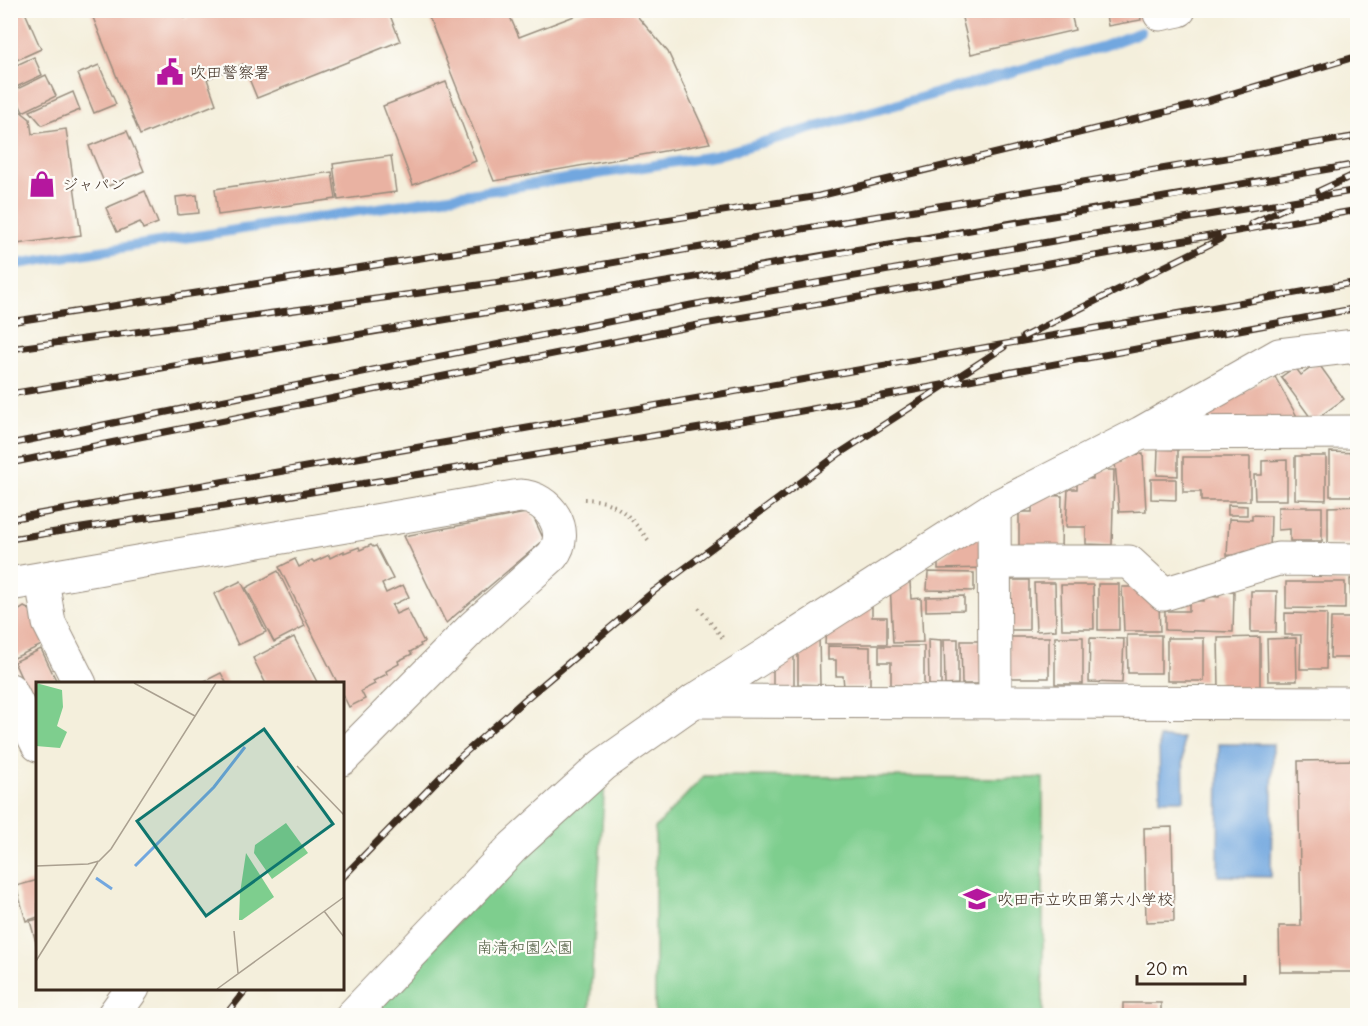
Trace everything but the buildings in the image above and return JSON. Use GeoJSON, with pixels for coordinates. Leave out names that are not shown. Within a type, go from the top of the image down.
{"type":"FeatureCollection","features":[{"type":"Feature","properties":{"kind":"street"},"geometry":{"type":"LineString","coordinates":[[1160,10],[1160,14],[1179,10]]}},
{"type":"Feature","properties":{"kind":"street"},"geometry":{"type":"LineString","coordinates":[[351,1016],[513,847],[562,802],[603,765],[694,701],[994,508],[1141,433],[1279,355],[1355,346],[1358,350]]}},
{"type":"Feature","properties":{"kind":"street"},"geometry":{"type":"LineString","coordinates":[[1141,433],[1358,432]]}},
{"type":"Feature","properties":{"kind":"street"},"geometry":{"type":"LineString","coordinates":[[79,682],[26,581],[520,496],[531,496],[549,508],[558,523],[560,537],[557,549],[543,565],[473,627],[344,757]]}},
{"type":"Feature","properties":{"kind":"street"},"geometry":{"type":"LineString","coordinates":[[994,508],[995,702]]}},
{"type":"Feature","properties":{"kind":"street"},"geometry":{"type":"LineString","coordinates":[[994,562],[1129,562],[1164,594],[1278,559],[1358,560]]}},
{"type":"Feature","properties":{"kind":"street"},"geometry":{"type":"LineString","coordinates":[[10,690],[36,741]]}},
{"type":"Feature","properties":{"kind":"street"},"geometry":{"type":"LineString","coordinates":[[694,701],[1358,703]]}},
{"type":"Feature","properties":{"kind":"street"},"geometry":{"type":"LineString","coordinates":[[112,1016],[132,990]]}},
{"type":"Feature","properties":{"kind":"path"},"geometry":{"type":"LineString","coordinates":[[549,508],[585,499],[602,500],[617,506],[629,516],[650,542]]}},
{"type":"Feature","properties":{"kind":"green space"},"geometry":{"type":"Polygon","coordinates":[[[704,776],[1043,778],[1043,1015],[655,1015],[655,828],[704,776]]]}},
{"type":"Feature","properties":{"kind":"green space","name":"南清和園公園"},"geometry":{"type":"Polygon","coordinates":[[[605,782],[589,1015],[371,1016],[504,870],[605,782]]]}},
{"type":"Feature","properties":{"kind":"water"},"geometry":{"type":"Polygon","coordinates":[[[1159,738],[1183,738],[1184,800],[1160,800],[1159,738]]]}},
{"type":"Feature","properties":{"kind":"water"},"geometry":{"type":"Polygon","coordinates":[[[1219,744],[1273,744],[1271,877],[1218,876],[1219,744]]]}},
{"type":"Feature","properties":{"kind":"waterway"},"geometry":{"type":"LineString","coordinates":[[10,265],[714,156],[1104,46],[1141,32]]}},
{"type":"Feature","properties":{"kind":"railway"},"geometry":{"type":"LineString","coordinates":[[10,322],[819,196],[1190,106],[1358,56]]}},
{"type":"Feature","properties":{"kind":"railway"},"geometry":{"type":"LineString","coordinates":[[10,349],[515,280],[819,226],[1358,136]]}},
{"type":"Feature","properties":{"kind":"railway"},"geometry":{"type":"LineString","coordinates":[[10,394],[1358,164]]}},
{"type":"Feature","properties":{"kind":"railway"},"geometry":{"type":"LineString","coordinates":[[1319,191],[1358,173]]}},
{"type":"Feature","properties":{"kind":"railway"},"geometry":{"type":"LineString","coordinates":[[10,444],[691,305],[1358,190]]}},
{"type":"Feature","properties":{"kind":"railway"},"geometry":{"type":"LineString","coordinates":[[1251,224],[1289,206]]}},
{"type":"Feature","properties":{"kind":"railway"},"geometry":{"type":"LineString","coordinates":[[10,463],[693,326],[1358,210]]}},
{"type":"Feature","properties":{"kind":"railway"},"geometry":{"type":"LineString","coordinates":[[1023,337],[1222,238]]}},
{"type":"Feature","properties":{"kind":"railway"},"geometry":{"type":"LineString","coordinates":[[10,519],[1358,282]]}},
{"type":"Feature","properties":{"kind":"railway"},"geometry":{"type":"LineString","coordinates":[[10,539],[257,501],[785,414],[1358,308]]}},
{"type":"Feature","properties":{"kind":"railway"},"geometry":{"type":"LineString","coordinates":[[344,876],[458,759],[654,591],[840,453],[1004,347]]}},
{"type":"Feature","properties":{"kind":"railway"},"geometry":{"type":"LineString","coordinates":[[225,1016],[245,990]]}},
{"type":"Feature","properties":{"kind":"place","name":"吹田警察署"},"geometry":{"type":"Point","coordinates":[170,72]}},
{"type":"Feature","properties":{"kind":"place","name":"ジャパン"},"geometry":{"type":"Point","coordinates":[42,184]}},
{"type":"Feature","properties":{"kind":"place","name":"吹田市立吹田第六小学校"},"geometry":{"type":"Point","coordinates":[977,899]}}]}
